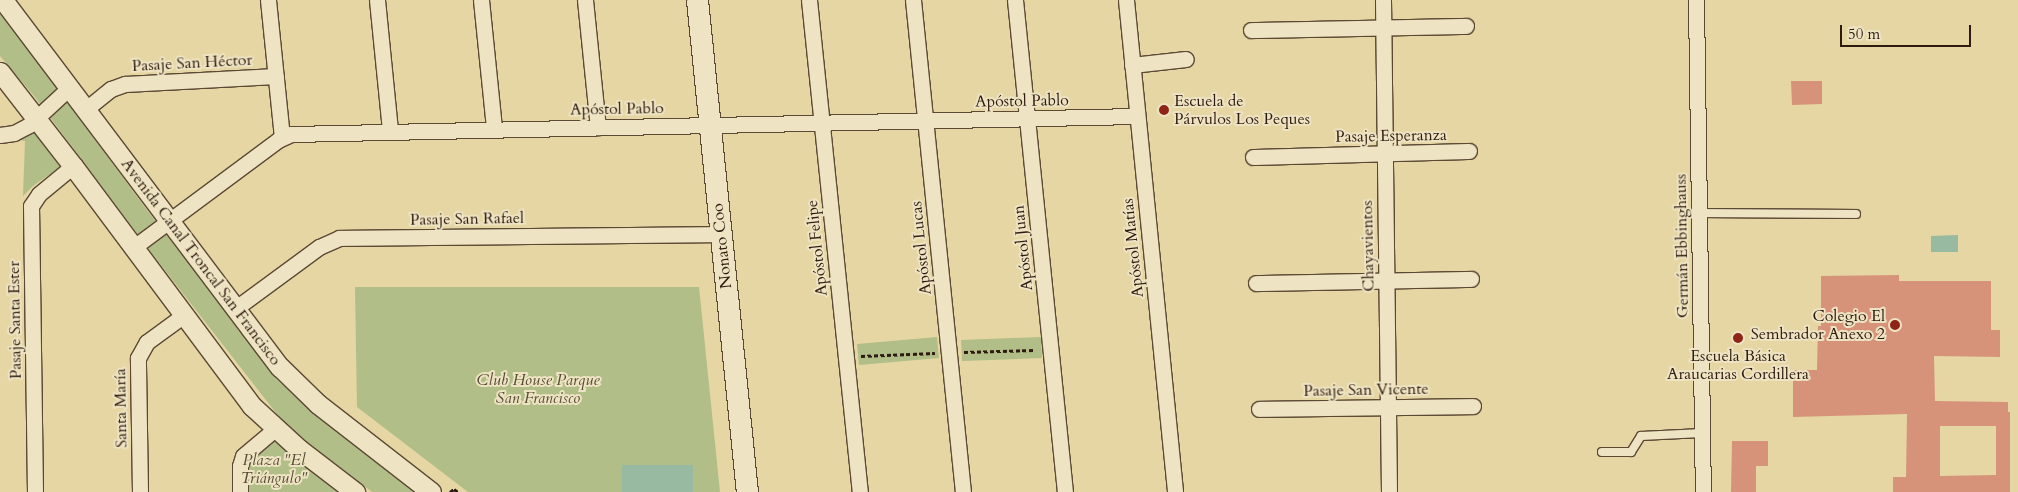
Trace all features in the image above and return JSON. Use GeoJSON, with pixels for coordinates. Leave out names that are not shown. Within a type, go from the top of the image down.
{"type":"FeatureCollection","features":[{"type":"Feature","properties":{"kind":"main road","name":"Nonato Coo"},"geometry":{"type":"LineString","coordinates":[[697,0],[747,492]]}},
{"type":"Feature","properties":{"kind":"street"},"geometry":{"type":"LineString","coordinates":[[268,0],[282,137]]}},
{"type":"Feature","properties":{"kind":"street"},"geometry":{"type":"LineString","coordinates":[[377,0],[390,131]]}},
{"type":"Feature","properties":{"kind":"street"},"geometry":{"type":"LineString","coordinates":[[481,0],[494,129]]}},
{"type":"Feature","properties":{"kind":"street"},"geometry":{"type":"LineString","coordinates":[[585,0],[598,127]]}},
{"type":"Feature","properties":{"kind":"street","name":"Apóstol Felipe"},"geometry":{"type":"LineString","coordinates":[[810,0],[860,492]]}},
{"type":"Feature","properties":{"kind":"street","name":"Apóstol Lucas"},"geometry":{"type":"LineString","coordinates":[[913,0],[963,492]]}},
{"type":"Feature","properties":{"kind":"street","name":"Apóstol Juan"},"geometry":{"type":"LineString","coordinates":[[1015,0],[1065,492]]}},
{"type":"Feature","properties":{"kind":"street","name":"Apóstol Matías"},"geometry":{"type":"LineString","coordinates":[[1126,0],[1175,492]]}},
{"type":"Feature","properties":{"kind":"street","name":"Chayavientos"},"geometry":{"type":"LineString","coordinates":[[1383,0],[1389,492]]}},
{"type":"Feature","properties":{"kind":"street","name":"Germán Ebbinghauss"},"geometry":{"type":"LineString","coordinates":[[1696,0],[1704,492]]}},
{"type":"Feature","properties":{"kind":"street","name":"Avenida Canal Troncal San Francisco"},"geometry":{"type":"LineString","coordinates":[[10,2],[86,109],[280,367],[297,386],[430,492]]}},
{"type":"Feature","properties":{"kind":"street"},"geometry":{"type":"LineString","coordinates":[[1250,30],[1466,26]]}},
{"type":"Feature","properties":{"kind":"street"},"geometry":{"type":"LineString","coordinates":[[1132,65],[1186,59]]}},
{"type":"Feature","properties":{"kind":"street"},"geometry":{"type":"LineString","coordinates":[[0,72],[73,166],[252,406],[275,429],[356,492]]}},
{"type":"Feature","properties":{"kind":"street","name":"Pasaje San Héctor"},"geometry":{"type":"LineString","coordinates":[[86,109],[111,89],[125,84],[276,76]]}},
{"type":"Feature","properties":{"kind":"street"},"geometry":{"type":"LineString","coordinates":[[0,135],[22,129],[36,119],[70,87]]}},
{"type":"Feature","properties":{"kind":"street","name":"Apóstol Pablo"},"geometry":{"type":"LineString","coordinates":[[134,248],[282,137],[300,133],[1137,116]]}},
{"type":"Feature","properties":{"kind":"street","name":"Pasaje Esperanza"},"geometry":{"type":"LineString","coordinates":[[1254,157],[1469,151]]}},
{"type":"Feature","properties":{"kind":"street","name":"Pasaje Santa Ester"},"geometry":{"type":"LineString","coordinates":[[35,492],[31,206],[39,194],[73,166]]}},
{"type":"Feature","properties":{"kind":"street","name":"Pasaje San Rafael"},"geometry":{"type":"LineString","coordinates":[[236,308],[318,247],[339,238],[721,234]]}},
{"type":"Feature","properties":{"kind":"street"},"geometry":{"type":"LineString","coordinates":[[1256,283],[1471,279]]}},
{"type":"Feature","properties":{"kind":"street","name":"Santa María"},"geometry":{"type":"LineString","coordinates":[[140,492],[138,358],[148,342],[184,315]]}},
{"type":"Feature","properties":{"kind":"street","name":"Pasaje San Vicente"},"geometry":{"type":"LineString","coordinates":[[1259,409],[1473,406]]}},
{"type":"Feature","properties":{"kind":"street"},"geometry":{"type":"LineString","coordinates":[[240,492],[240,466],[243,456],[275,429]]}},
{"type":"Feature","properties":{"kind":"lane"},"geometry":{"type":"LineString","coordinates":[[1699,213],[1856,214]]}},
{"type":"Feature","properties":{"kind":"lane"},"geometry":{"type":"LineString","coordinates":[[1602,452],[1631,452],[1641,436],[1702,433]]}},
{"type":"Feature","properties":{"kind":"path"},"geometry":{"type":"LineString","coordinates":[[450,492],[454,489],[458,492]]}},
{"type":"Feature","properties":{"kind":"green space"},"geometry":{"type":"Polygon","coordinates":[[[0,12],[147,210],[247,337],[277,380],[414,492],[372,492],[287,427],[160,264],[34,96],[0,56],[0,12]]]}},
{"type":"Feature","properties":{"kind":"green space"},"geometry":{"type":"Polygon","coordinates":[[[32,129],[60,167],[33,186],[23,196],[25,141],[16,140],[32,129]]]}},
{"type":"Feature","properties":{"kind":"green space","name":"Club House Parque San Francisco"},"geometry":{"type":"Polygon","coordinates":[[[355,287],[699,287],[720,492],[468,492],[357,407],[355,287]]]}},
{"type":"Feature","properties":{"kind":"green space"},"geometry":{"type":"Polygon","coordinates":[[[937,337],[939,358],[859,365],[857,344],[937,337]]]}},
{"type":"Feature","properties":{"kind":"green space"},"geometry":{"type":"Polygon","coordinates":[[[1041,337],[1042,358],[962,361],[961,340],[1041,337]]]}},
{"type":"Feature","properties":{"kind":"green space","name":"Plaza \"El Triángulo\""},"geometry":{"type":"Polygon","coordinates":[[[274,438],[342,492],[244,492],[244,468],[252,455],[274,438]]]}},
{"type":"Feature","properties":{"kind":"shaded area"},"geometry":{"type":"Polygon","coordinates":[[[1958,235],[1958,252],[1931,252],[1931,236],[1958,235]]]}},
{"type":"Feature","properties":{"kind":"shaded area"},"geometry":{"type":"Polygon","coordinates":[[[622,465],[693,465],[693,492],[622,492],[622,465]]]}},
{"type":"Feature","properties":{"kind":"building"},"geometry":{"type":"Polygon","coordinates":[[[1791,81],[1822,81],[1822,104],[1792,105],[1791,81]]]}},
{"type":"Feature","properties":{"kind":"building"},"geometry":{"type":"Polygon","coordinates":[[[1899,275],[1899,281],[1991,281],[1991,330],[2000,330],[2000,357],[1934,356],[1935,401],[2008,402],[2008,412],[2010,412],[2010,492],[1893,492],[1893,477],[1906,477],[1907,414],[1793,417],[1793,370],[1817,370],[1818,326],[1821,326],[1821,276],[1899,275]],[[1940,426],[1940,476],[1996,475],[1996,426],[1940,426]]]}},
{"type":"Feature","properties":{"kind":"building"},"geometry":{"type":"Polygon","coordinates":[[[1732,441],[1768,441],[1768,466],[1756,466],[1756,492],[1731,492],[1732,441]]]}},
{"type":"Feature","properties":{"kind":"place","name":"Escuela de Párvulos Los Peques"},"geometry":{"type":"Point","coordinates":[1164,110]}},
{"type":"Feature","properties":{"kind":"place","name":"Colegio El Sembrador Anexo 2"},"geometry":{"type":"Point","coordinates":[1895,325]}},
{"type":"Feature","properties":{"kind":"place","name":"Escuela Básica Araucarias Cordillera"},"geometry":{"type":"Point","coordinates":[1738,338]}}]}
